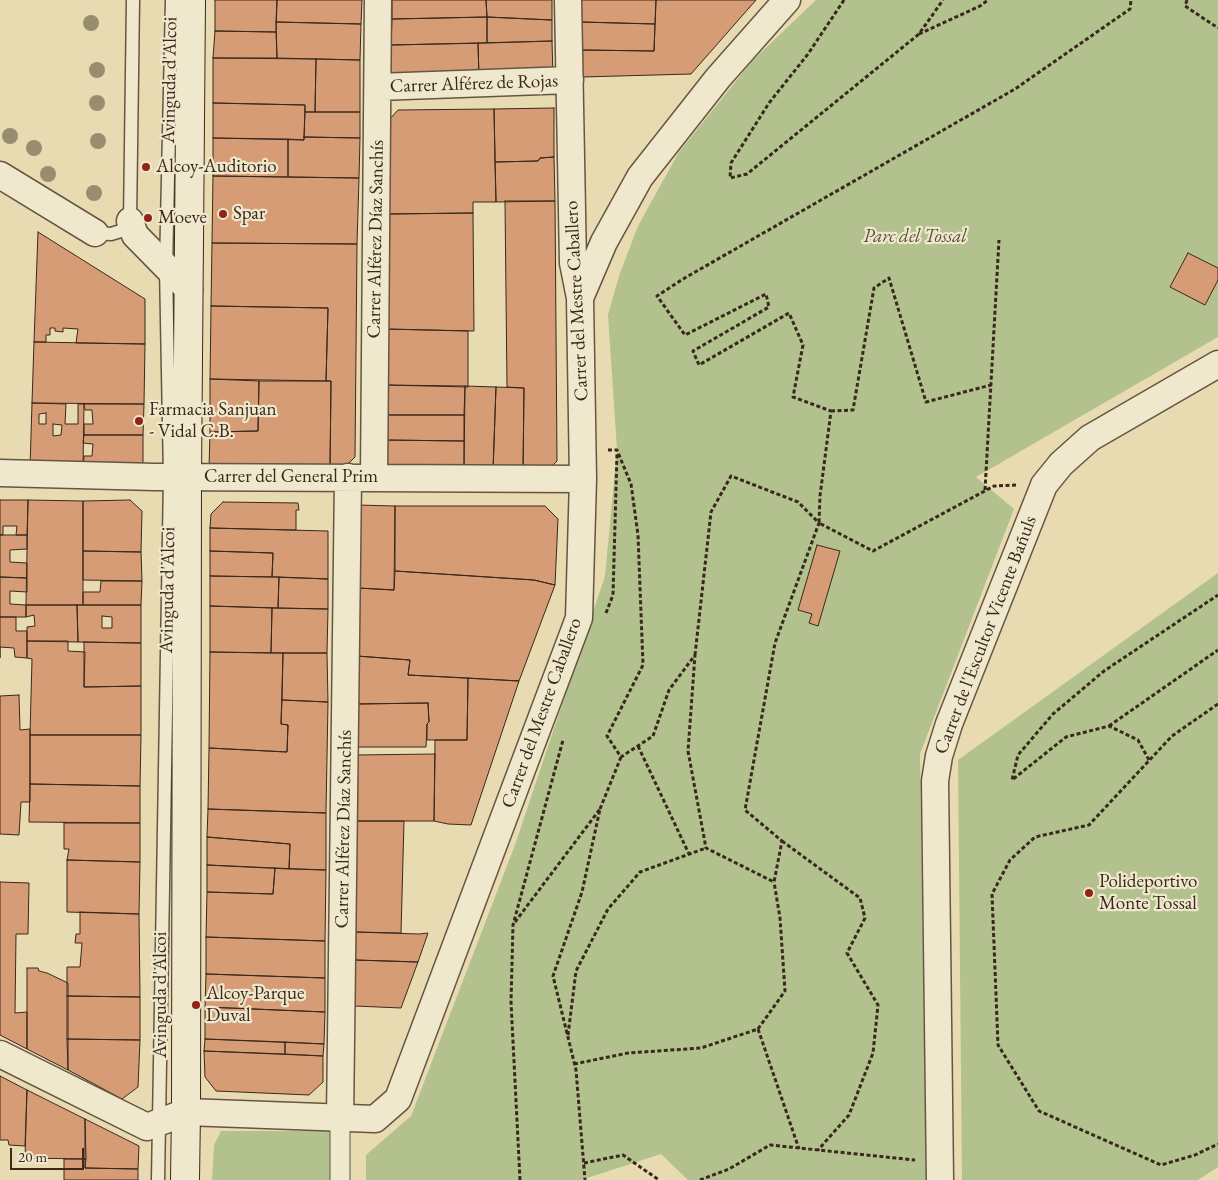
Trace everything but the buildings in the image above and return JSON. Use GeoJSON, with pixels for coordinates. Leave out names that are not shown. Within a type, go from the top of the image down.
{"type":"FeatureCollection","features":[{"type":"Feature","properties":{"kind":"main road","name":"Avinguda d'Alcoi"},"geometry":{"type":"LineString","coordinates":[[185,1180],[186,1112],[178,477],[189,290],[191,0]]}},
{"type":"Feature","properties":{"kind":"street","name":"Carrer Alférez Díaz Sanchís"},"geometry":{"type":"LineString","coordinates":[[374,477],[378,0]]}},
{"type":"Feature","properties":{"kind":"street","name":"Carrer del Mestre Caballero"},"geometry":{"type":"LineString","coordinates":[[186,1112],[375,1119],[398,1099],[579,618],[583,479],[580,298],[573,263],[568,0]]}},
{"type":"Feature","properties":{"kind":"street"},"geometry":{"type":"LineString","coordinates":[[580,298],[604,242],[640,177],[718,78],[786,0]]}},
{"type":"Feature","properties":{"kind":"street","name":"Carrer Alférez de Rojas"},"geometry":{"type":"LineString","coordinates":[[378,87],[570,80]]}},
{"type":"Feature","properties":{"kind":"street"},"geometry":{"type":"LineString","coordinates":[[0,175],[95,232]]}},
{"type":"Feature","properties":{"kind":"street"},"geometry":{"type":"LineString","coordinates":[[130,221],[135,235],[189,290]]}},
{"type":"Feature","properties":{"kind":"street","name":"Carrer de l'Escultor Vicente Bañuls"},"geometry":{"type":"LineString","coordinates":[[940,1171],[935,781],[939,756],[949,724],[1044,485],[1061,464],[1090,438],[1218,364]]}},
{"type":"Feature","properties":{"kind":"street","name":"Carrer del General Prim"},"geometry":{"type":"LineString","coordinates":[[0,473],[178,477],[583,479]]}},
{"type":"Feature","properties":{"kind":"street","name":"Carrer Alférez Díaz Sanchís"},"geometry":{"type":"LineString","coordinates":[[340,1180],[348,477]]}},
{"type":"Feature","properties":{"kind":"street"},"geometry":{"type":"LineString","coordinates":[[0,1054],[147,1128],[186,1112]]}},
{"type":"Feature","properties":{"kind":"lane"},"geometry":{"type":"LineString","coordinates":[[95,232],[111,234],[118,232],[124,230],[130,221],[133,0]]}},
{"type":"Feature","properties":{"kind":"lane","name":"Avinguda d'Alcoi"},"geometry":{"type":"LineString","coordinates":[[158,1180],[162,899],[178,477],[166,267],[172,0]]}},
{"type":"Feature","properties":{"kind":"path"},"geometry":{"type":"LineString","coordinates":[[844,0],[808,54],[769,103],[731,163],[730,178],[747,174],[919,34],[980,6],[988,0]]}},
{"type":"Feature","properties":{"kind":"path"},"geometry":{"type":"LineString","coordinates":[[919,34],[943,0]]}},
{"type":"Feature","properties":{"kind":"path"},"geometry":{"type":"LineString","coordinates":[[991,385],[926,402],[889,278],[874,288],[853,410],[831,411],[794,397],[802,345],[789,313],[699,365],[693,351],[769,306],[766,294],[685,335],[657,296],[683,279],[1014,89],[1130,8],[1130,0]]}},
{"type":"Feature","properties":{"kind":"path"},"geometry":{"type":"LineString","coordinates":[[1187,0],[1185,6],[1218,28]]}},
{"type":"Feature","properties":{"kind":"path"},"geometry":{"type":"LineString","coordinates":[[985,490],[1000,240]]}},
{"type":"Feature","properties":{"kind":"path"},"geometry":{"type":"LineString","coordinates":[[818,1150],[849,1115],[873,1053],[878,1005],[848,953],[865,918],[860,898],[782,841],[745,810],[775,643],[819,523],[820,496],[831,411]]}},
{"type":"Feature","properties":{"kind":"path"},"geometry":{"type":"LineString","coordinates":[[582,451],[617,450],[631,484],[638,536],[643,665],[608,736],[621,757]]}},
{"type":"Feature","properties":{"kind":"path"},"geometry":{"type":"LineString","coordinates":[[706,848],[688,751],[695,655],[711,512],[731,476],[798,502],[819,523],[873,551],[994,486],[1044,485]]}},
{"type":"Feature","properties":{"kind":"path"},"geometry":{"type":"LineString","coordinates":[[1218,595],[1104,671],[1053,714],[1018,755],[1012,780],[1066,737],[1109,726],[1218,650]]}},
{"type":"Feature","properties":{"kind":"path"},"geometry":{"type":"LineString","coordinates":[[585,1180],[576,1070],[553,976],[582,892],[600,809],[621,757],[653,736],[669,690],[695,655]]}},
{"type":"Feature","properties":{"kind":"path"},"geometry":{"type":"LineString","coordinates":[[1218,704],[1172,736],[1089,824],[1035,837],[1010,860],[992,894],[998,1045],[1039,1111],[1161,1166],[1218,1144]]}},
{"type":"Feature","properties":{"kind":"path"},"geometry":{"type":"LineString","coordinates":[[1109,726],[1138,740],[1149,760]]}},
{"type":"Feature","properties":{"kind":"path"},"geometry":{"type":"LineString","coordinates":[[638,746],[688,854]]}},
{"type":"Feature","properties":{"kind":"path"},"geometry":{"type":"LineString","coordinates":[[520,1180],[511,1002],[513,925],[600,809]]}},
{"type":"Feature","properties":{"kind":"path"},"geometry":{"type":"LineString","coordinates":[[574,1064],[628,1053],[701,1048],[758,1029],[785,990],[780,918],[774,882],[782,841]]}},
{"type":"Feature","properties":{"kind":"path"},"geometry":{"type":"LineString","coordinates":[[568,1037],[576,970],[608,910],[640,872],[706,848],[774,882]]}},
{"type":"Feature","properties":{"kind":"path"},"geometry":{"type":"LineString","coordinates":[[758,1029],[799,1148]]}},
{"type":"Feature","properties":{"kind":"path"},"geometry":{"type":"LineString","coordinates":[[700,1180],[729,1169],[770,1145],[818,1150],[940,1171]]}},
{"type":"Feature","properties":{"kind":"path"},"geometry":{"type":"LineString","coordinates":[[584,1163],[623,1155],[659,1180]]}},
{"type":"Feature","properties":{"kind":"green space","name":"Parc del Tossal"},"geometry":{"type":"Polygon","coordinates":[[[816,0],[1218,0],[1218,337],[976,477],[1014,509],[920,754],[926,1180],[688,1180],[661,1154],[581,1180],[366,1180],[366,1155],[411,1116],[515,845],[605,576],[617,450],[608,315],[619,276],[638,226],[679,152],[753,60],[816,0]]]}},
{"type":"Feature","properties":{"kind":"green space","name":"Polideportivo Monte Tossal"},"geometry":{"type":"Polygon","coordinates":[[[1218,573],[1218,1167],[1198,1180],[962,1180],[958,760],[1218,573]]]}},
{"type":"Feature","properties":{"kind":"green space"},"geometry":{"type":"Polygon","coordinates":[[[221,1131],[331,1131],[332,1180],[212,1180],[214,1145],[221,1131]]]}},
{"type":"Feature","properties":{"kind":"place","name":"Alcoy-Auditorio"},"geometry":{"type":"Point","coordinates":[146,167]}},
{"type":"Feature","properties":{"kind":"place","name":"Spar"},"geometry":{"type":"Point","coordinates":[223,214]}},
{"type":"Feature","properties":{"kind":"place","name":"Moeve"},"geometry":{"type":"Point","coordinates":[148,218]}},
{"type":"Feature","properties":{"kind":"place","name":"Farmacia Sanjuan - Vidal C.B."},"geometry":{"type":"Point","coordinates":[139,421]}},
{"type":"Feature","properties":{"kind":"place","name":"Polideportivo Monte Tossal"},"geometry":{"type":"Point","coordinates":[1089,893]}},
{"type":"Feature","properties":{"kind":"place","name":"Alcoy-Parque Duval"},"geometry":{"type":"Point","coordinates":[196,1005]}}]}
